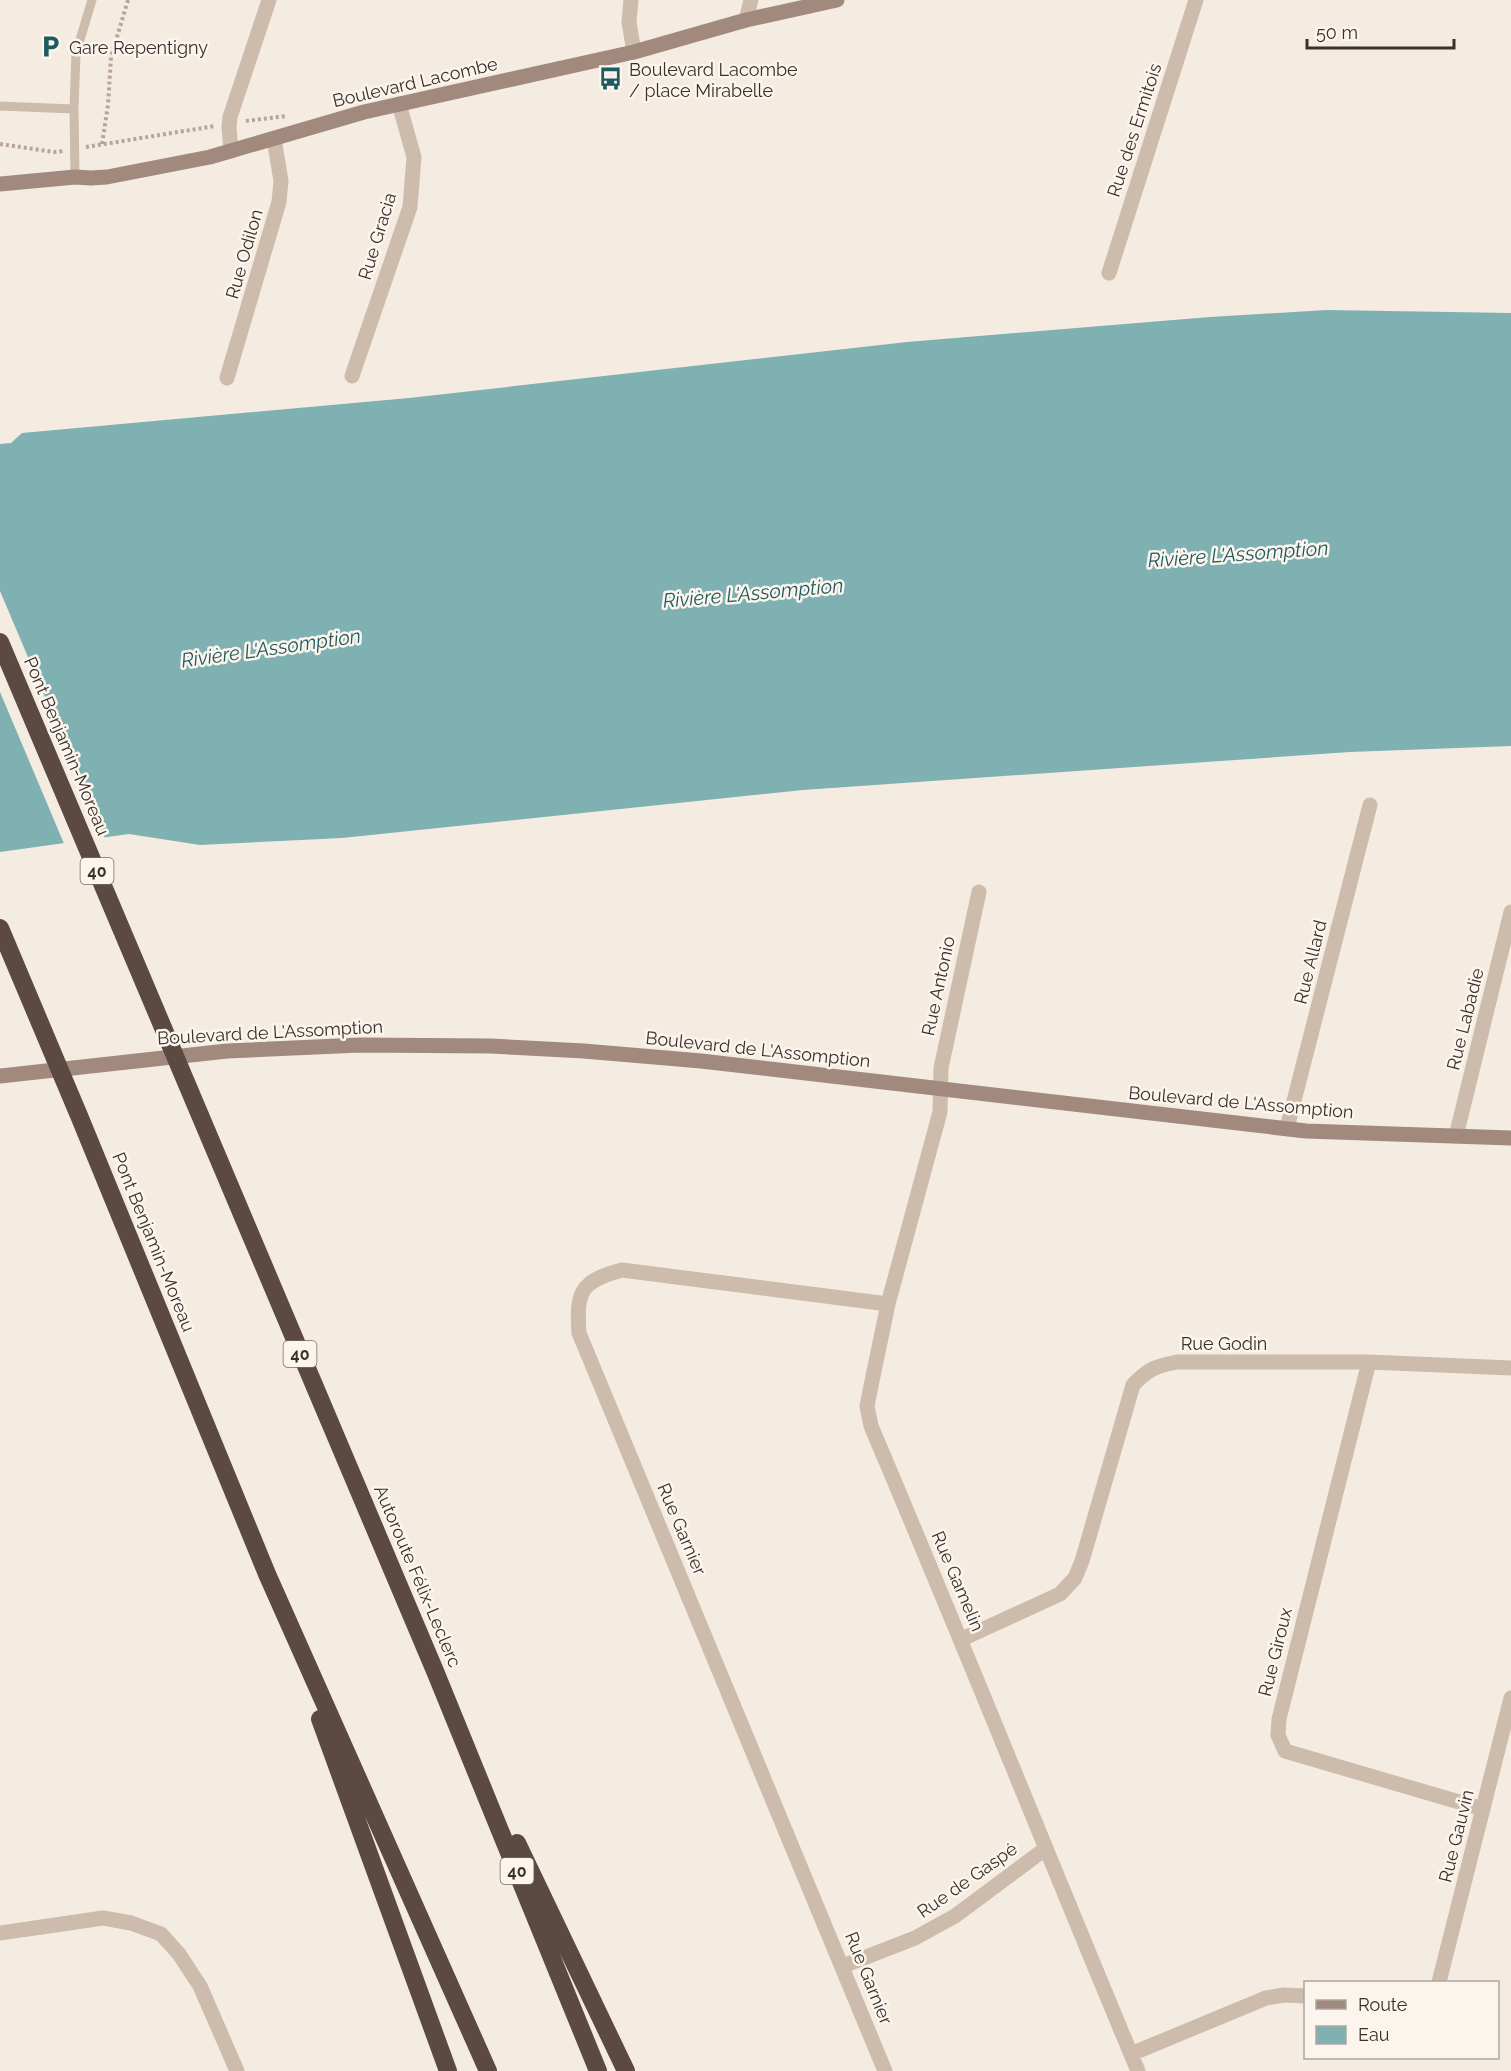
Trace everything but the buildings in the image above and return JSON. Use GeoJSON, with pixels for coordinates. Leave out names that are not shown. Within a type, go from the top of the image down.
{"type":"FeatureCollection","features":[{"type":"Feature","properties":{"kind":"highway","name":"Pont Benjamin-Moreau"},"geometry":{"type":"LineString","coordinates":[[0,642],[194,1100]]}},
{"type":"Feature","properties":{"kind":"highway","name":"Pont Benjamin-Moreau"},"geometry":{"type":"LineString","coordinates":[[0,928],[81,1118],[267,1574]]}},
{"type":"Feature","properties":{"kind":"highway","name":"Autoroute Félix-Leclerc"},"geometry":{"type":"LineString","coordinates":[[194,1100],[435,1671],[598,2071]]}},
{"type":"Feature","properties":{"kind":"highway"},"geometry":{"type":"LineString","coordinates":[[267,1574],[448,2071]]}},
{"type":"Feature","properties":{"kind":"highway"},"geometry":{"type":"LineString","coordinates":[[267,1574],[488,2071]]}},
{"type":"Feature","properties":{"kind":"highway"},"geometry":{"type":"LineString","coordinates":[[435,1671],[626,2071]]}},
{"type":"Feature","properties":{"kind":"street"},"geometry":{"type":"LineString","coordinates":[[231,151],[230,117],[269,0]]}},
{"type":"Feature","properties":{"kind":"street"},"geometry":{"type":"LineString","coordinates":[[631,0],[629,22],[634,52]]}},
{"type":"Feature","properties":{"kind":"street"},"geometry":{"type":"LineString","coordinates":[[746,20],[751,0]]}},
{"type":"Feature","properties":{"kind":"street","name":"Boulevard Lacombe"},"geometry":{"type":"LineString","coordinates":[[0,184],[117,175],[231,151],[364,112],[634,52],[746,20],[837,0]]}},
{"type":"Feature","properties":{"kind":"street","name":"Rue des Ermitois"},"geometry":{"type":"LineString","coordinates":[[1108,273],[1196,0]]}},
{"type":"Feature","properties":{"kind":"street","name":"Rue Gracia"},"geometry":{"type":"LineString","coordinates":[[352,376],[410,207],[414,157],[399,104]]}},
{"type":"Feature","properties":{"kind":"street","name":"Rue Odilon"},"geometry":{"type":"LineString","coordinates":[[227,378],[279,202],[281,181],[274,139]]}},
{"type":"Feature","properties":{"kind":"street","name":"Rue Allard"},"geometry":{"type":"LineString","coordinates":[[1287,1128],[1370,805]]}},
{"type":"Feature","properties":{"kind":"street","name":"Rue Antonio"},"geometry":{"type":"LineString","coordinates":[[940,1090],[945,1043],[979,892]]}},
{"type":"Feature","properties":{"kind":"street","name":"Rue Labadie"},"geometry":{"type":"LineString","coordinates":[[1456,1136],[1511,912]]}},
{"type":"Feature","properties":{"kind":"street","name":"Boulevard de L'Assomption"},"geometry":{"type":"LineString","coordinates":[[0,1076],[227,1051],[360,1045],[467,1045],[648,1056],[1287,1128],[1511,1138]]}},
{"type":"Feature","properties":{"kind":"street","name":"Rue Gamelin"},"geometry":{"type":"LineString","coordinates":[[940,1090],[940,1112],[888,1304],[867,1406],[871,1426],[962,1639],[1138,2071]]}},
{"type":"Feature","properties":{"kind":"street","name":"Rue Garnier"},"geometry":{"type":"LineString","coordinates":[[885,2071],[579,1333],[577,1306],[587,1286],[599,1276],[622,1270],[888,1304]]}},
{"type":"Feature","properties":{"kind":"street","name":"Rue Godin"},"geometry":{"type":"LineString","coordinates":[[962,1639],[1060,1594],[1076,1578],[1133,1385],[1147,1371],[1160,1365],[1177,1362],[1370,1362],[1511,1368]]}},
{"type":"Feature","properties":{"kind":"street","name":"Rue Giroux"},"geometry":{"type":"LineString","coordinates":[[1370,1362],[1279,1719],[1278,1735],[1285,1751],[1483,1809]]}},
{"type":"Feature","properties":{"kind":"street","name":"Rue Gauvin"},"geometry":{"type":"LineString","coordinates":[[1439,1981],[1511,1698]]}},
{"type":"Feature","properties":{"kind":"street","name":"Rue de Gaspé"},"geometry":{"type":"LineString","coordinates":[[843,1966],[915,1938],[955,1916],[1046,1849]]}},
{"type":"Feature","properties":{"kind":"street"},"geometry":{"type":"LineString","coordinates":[[0,1933],[103,1918],[131,1923],[161,1934],[179,1954],[200,1986],[237,2071]]}},
{"type":"Feature","properties":{"kind":"street"},"geometry":{"type":"LineString","coordinates":[[1131,2054],[1266,1998],[1284,1995],[1304,1996]]}},
{"type":"Feature","properties":{"kind":"lane"},"geometry":{"type":"LineString","coordinates":[[75,177],[76,53],[92,0]]}},
{"type":"Feature","properties":{"kind":"lane"},"geometry":{"type":"LineString","coordinates":[[0,106],[74,109]]}},
{"type":"Feature","properties":{"kind":"path"},"geometry":{"type":"LineString","coordinates":[[102,144],[108,105],[111,57],[128,0]]}},
{"type":"Feature","properties":{"kind":"path"},"geometry":{"type":"LineString","coordinates":[[90,146],[207,128]]}},
{"type":"Feature","properties":{"kind":"path"},"geometry":{"type":"LineString","coordinates":[[0,144],[61,151]]}},
{"type":"Feature","properties":{"kind":"water","name":"Rivière L'Assomption"},"geometry":{"type":"Polygon","coordinates":[[[1326,310],[1511,313],[1511,746],[1350,752],[803,790],[342,838],[200,845],[129,834],[0,852],[0,444],[11,443],[22,433],[409,398],[907,342],[1210,317],[1326,310]]]}},
{"type":"Feature","properties":{"kind":"pier"},"geometry":{"type":"Polygon","coordinates":[[[0,591],[106,841],[65,846],[0,692],[0,591]]]}},
{"type":"Feature","properties":{"kind":"place","name":"Gare Repentigny"},"geometry":{"type":"Point","coordinates":[51,47]}},
{"type":"Feature","properties":{"kind":"place","name":"Boulevard Lacombe / place Mirabelle"},"geometry":{"type":"Point","coordinates":[611,79]}}]}
